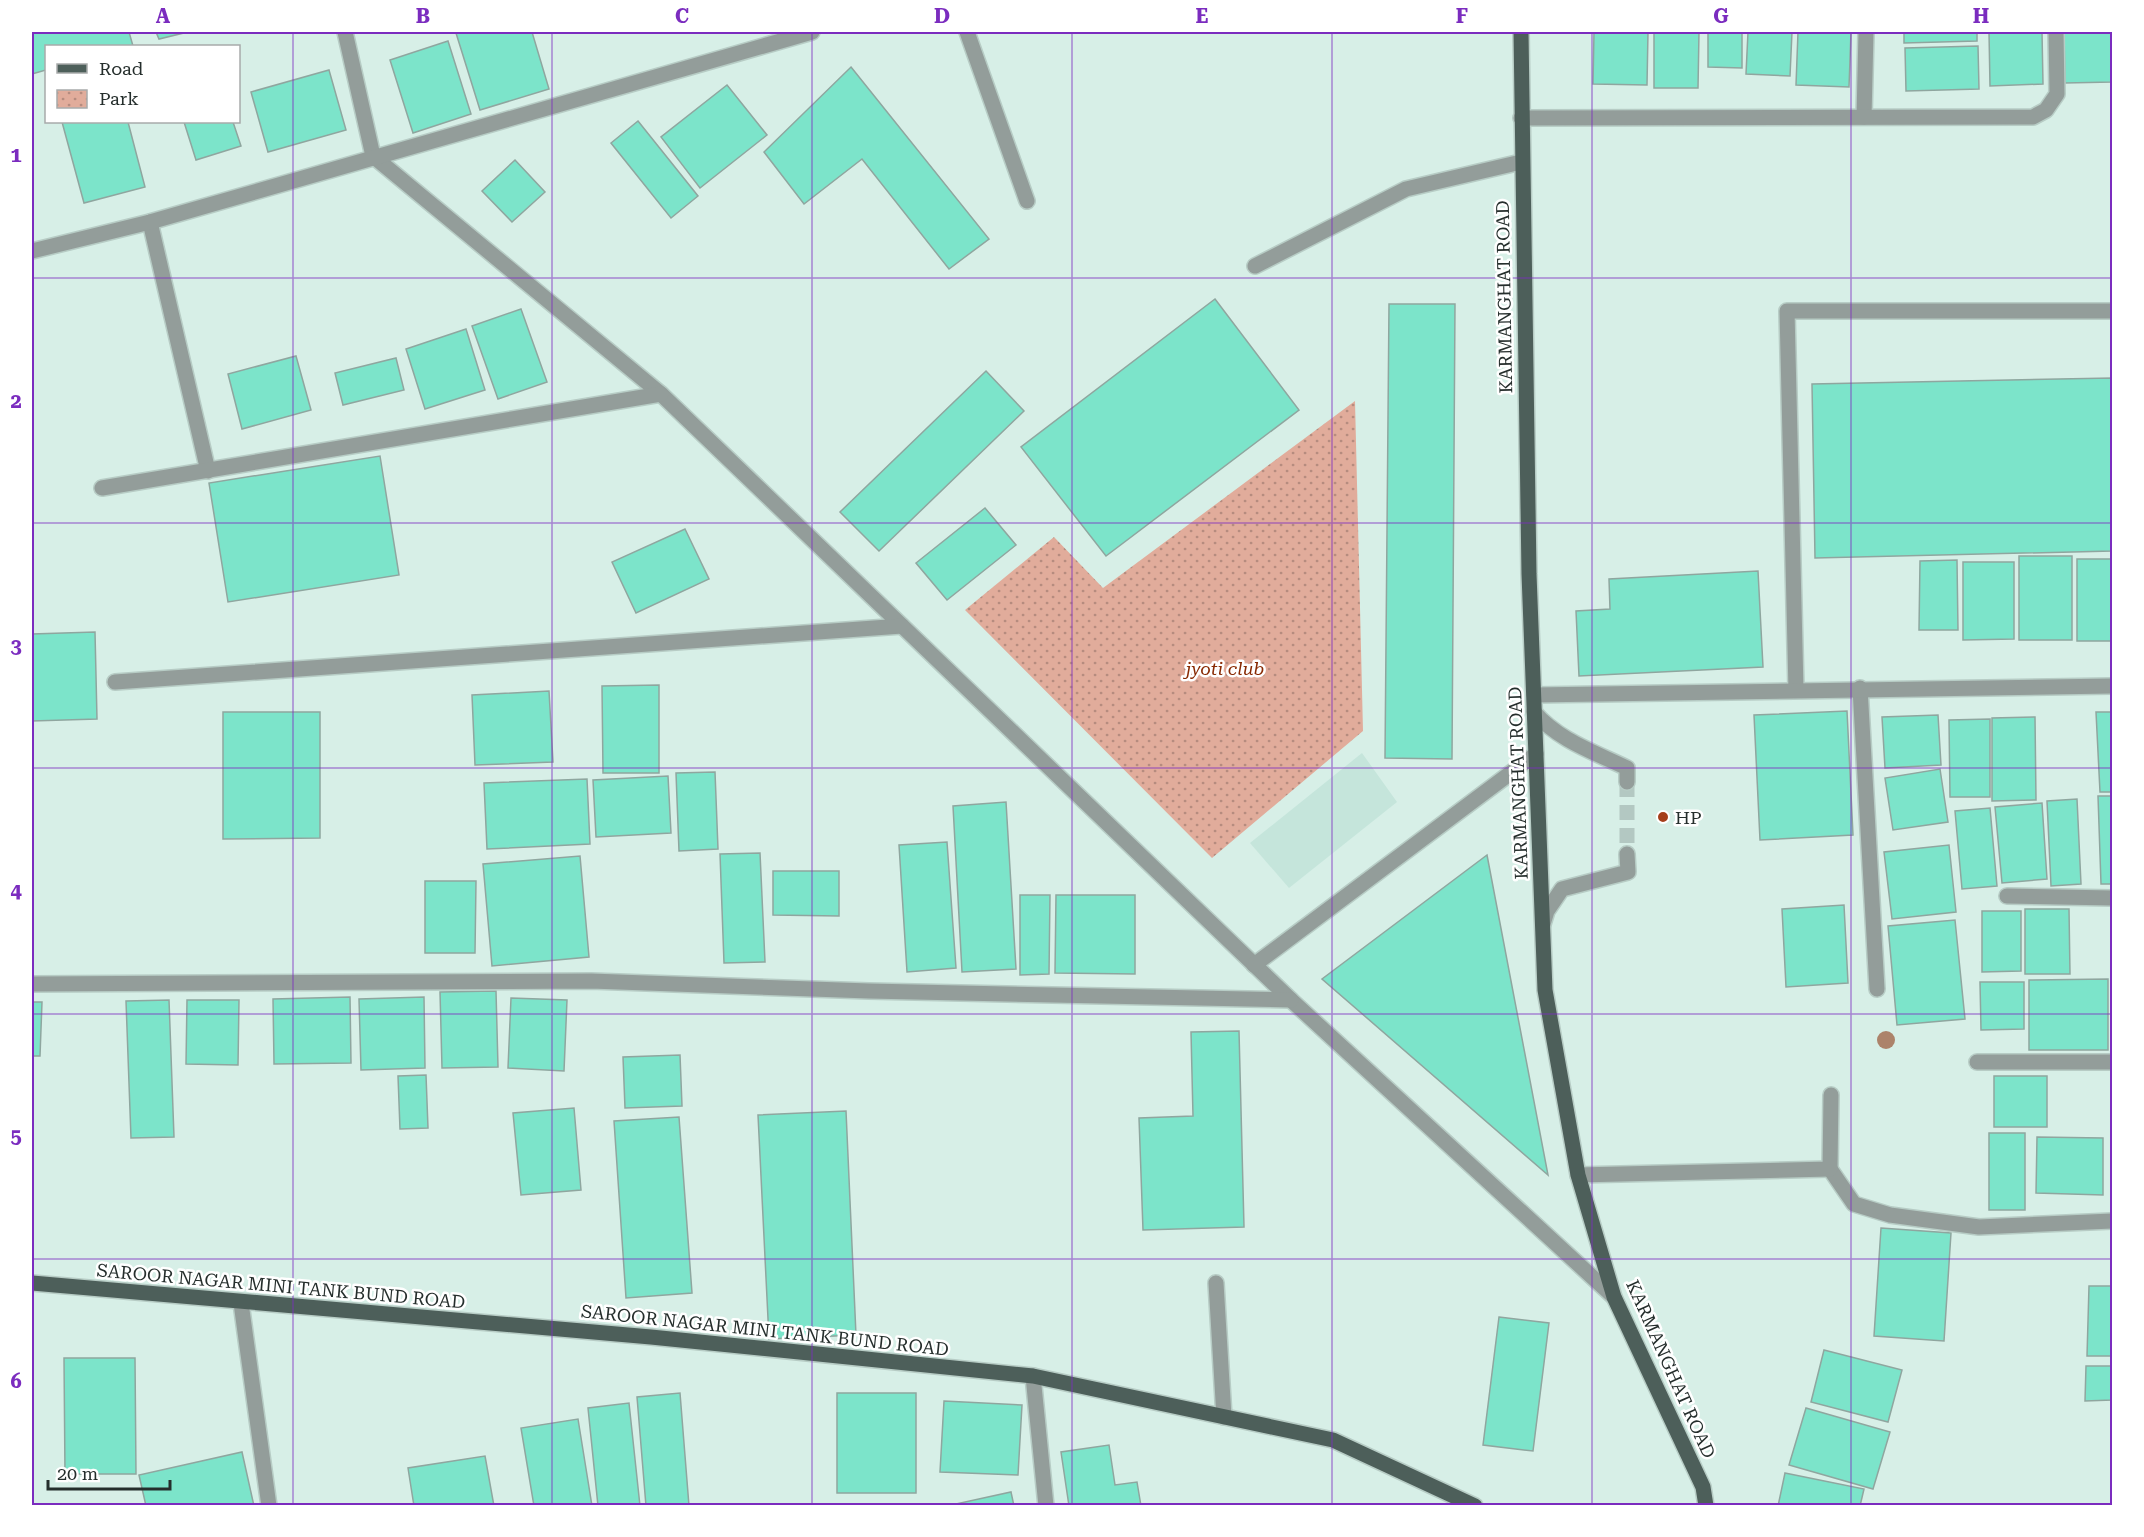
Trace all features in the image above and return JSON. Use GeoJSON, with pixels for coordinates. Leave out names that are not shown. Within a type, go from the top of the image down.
{"type":"FeatureCollection","features":[{"type":"Feature","properties":{"kind":"main road","name":"KARMANGHAT ROAD"},"geometry":{"type":"LineString","coordinates":[[1521,32],[1528,574],[1545,990],[1578,1174],[1614,1297],[1703,1487],[1706,1506]]}},
{"type":"Feature","properties":{"kind":"main road","name":"SAROOR NAGAR MINI TANK BUND ROAD"},"geometry":{"type":"LineString","coordinates":[[32,1283],[651,1337],[1033,1376],[1333,1440],[1475,1506]]}},
{"type":"Feature","properties":{"kind":"street"},"geometry":{"type":"LineString","coordinates":[[345,32],[373,156],[662,394],[1254,965],[1614,1297]]}},
{"type":"Feature","properties":{"kind":"street"},"geometry":{"type":"LineString","coordinates":[[32,251],[150,222],[373,156],[812,32]]}},
{"type":"Feature","properties":{"kind":"street"},"geometry":{"type":"LineString","coordinates":[[967,32],[1027,201]]}},
{"type":"Feature","properties":{"kind":"street"},"geometry":{"type":"LineString","coordinates":[[1864,117],[1866,32]]}},
{"type":"Feature","properties":{"kind":"street"},"geometry":{"type":"LineString","coordinates":[[1521,118],[2033,117],[2046,110],[2057,94],[2056,32]]}},
{"type":"Feature","properties":{"kind":"street"},"geometry":{"type":"LineString","coordinates":[[1255,266],[1406,189],[1521,162]]}},
{"type":"Feature","properties":{"kind":"street"},"geometry":{"type":"LineString","coordinates":[[150,222],[208,471]]}},
{"type":"Feature","properties":{"kind":"street"},"geometry":{"type":"LineString","coordinates":[[1796,690],[1787,311],[2112,311]]}},
{"type":"Feature","properties":{"kind":"street"},"geometry":{"type":"LineString","coordinates":[[102,488],[662,394]]}},
{"type":"Feature","properties":{"kind":"street"},"geometry":{"type":"LineString","coordinates":[[115,682],[902,626]]}},
{"type":"Feature","properties":{"kind":"street"},"geometry":{"type":"LineString","coordinates":[[1534,696],[1860,688],[2112,686]]}},
{"type":"Feature","properties":{"kind":"street"},"geometry":{"type":"LineString","coordinates":[[1860,688],[1877,989]]}},
{"type":"Feature","properties":{"kind":"street"},"geometry":{"type":"LineString","coordinates":[[1534,712],[1561,736],[1627,768],[1627,782]]}},
{"type":"Feature","properties":{"kind":"street"},"geometry":{"type":"LineString","coordinates":[[1254,965],[1536,754]]}},
{"type":"Feature","properties":{"kind":"street"},"geometry":{"type":"LineString","coordinates":[[1542,924],[1547,910],[1562,889],[1628,872],[1627,854]]}},
{"type":"Feature","properties":{"kind":"street"},"geometry":{"type":"LineString","coordinates":[[2007,896],[2112,898]]}},
{"type":"Feature","properties":{"kind":"street"},"geometry":{"type":"LineString","coordinates":[[32,984],[591,981],[858,991],[1291,1000]]}},
{"type":"Feature","properties":{"kind":"street"},"geometry":{"type":"LineString","coordinates":[[1977,1062],[2112,1062]]}},
{"type":"Feature","properties":{"kind":"street"},"geometry":{"type":"LineString","coordinates":[[1831,1095],[1830,1169],[1854,1204],[1890,1215],[1979,1227],[2112,1221]]}},
{"type":"Feature","properties":{"kind":"street"},"geometry":{"type":"LineString","coordinates":[[1578,1174],[1830,1169]]}},
{"type":"Feature","properties":{"kind":"street"},"geometry":{"type":"LineString","coordinates":[[1216,1283],[1224,1417]]}},
{"type":"Feature","properties":{"kind":"street"},"geometry":{"type":"LineString","coordinates":[[242,1303],[269,1506]]}},
{"type":"Feature","properties":{"kind":"street"},"geometry":{"type":"LineString","coordinates":[[1033,1376],[1046,1506]]}},
{"type":"Feature","properties":{"kind":"shaded area"},"geometry":{"type":"Polygon","coordinates":[[[1362,753],[1397,802],[1289,888],[1250,843],[1362,753]]]}},
{"type":"Feature","properties":{"kind":"green space","name":"jyoti club"},"geometry":{"type":"Polygon","coordinates":[[[1355,401],[1363,731],[1212,858],[965,610],[1054,537],[1103,588],[1355,401]]]}},
{"type":"Feature","properties":{"kind":"building"},"geometry":{"type":"Polygon","coordinates":[[[32,32],[129,32],[133,45],[45,45],[45,70],[32,74],[32,32]]]}},
{"type":"Feature","properties":{"kind":"building"},"geometry":{"type":"Polygon","coordinates":[[[156,32],[188,32],[159,39],[156,32]]]}},
{"type":"Feature","properties":{"kind":"building"},"geometry":{"type":"Polygon","coordinates":[[[532,32],[549,89],[480,110],[456,33],[532,32]]]}},
{"type":"Feature","properties":{"kind":"building"},"geometry":{"type":"Polygon","coordinates":[[[1594,32],[1648,32],[1647,85],[1593,84],[1594,32]]]}},
{"type":"Feature","properties":{"kind":"building"},"geometry":{"type":"Polygon","coordinates":[[[1654,32],[1699,32],[1698,88],[1654,88],[1654,32]]]}},
{"type":"Feature","properties":{"kind":"building"},"geometry":{"type":"Polygon","coordinates":[[[1708,32],[1742,32],[1742,68],[1708,67],[1708,32]]]}},
{"type":"Feature","properties":{"kind":"building"},"geometry":{"type":"Polygon","coordinates":[[[1748,32],[1792,32],[1790,76],[1746,74],[1748,32]]]}},
{"type":"Feature","properties":{"kind":"building"},"geometry":{"type":"Polygon","coordinates":[[[1798,32],[1851,32],[1849,87],[1796,85],[1798,32]]]}},
{"type":"Feature","properties":{"kind":"building"},"geometry":{"type":"Polygon","coordinates":[[[1904,32],[1977,32],[1977,41],[1904,43],[1904,32]]]}},
{"type":"Feature","properties":{"kind":"building"},"geometry":{"type":"Polygon","coordinates":[[[1989,32],[2042,32],[2043,84],[1990,86],[1989,32]]]}},
{"type":"Feature","properties":{"kind":"building"},"geometry":{"type":"Polygon","coordinates":[[[2112,32],[2112,82],[2065,83],[2064,33],[2112,32]]]}},
{"type":"Feature","properties":{"kind":"building"},"geometry":{"type":"Polygon","coordinates":[[[448,41],[471,114],[413,133],[390,60],[448,41]]]}},
{"type":"Feature","properties":{"kind":"building"},"geometry":{"type":"Polygon","coordinates":[[[1978,46],[1979,89],[1906,91],[1905,48],[1978,46]]]}},
{"type":"Feature","properties":{"kind":"building"},"geometry":{"type":"Polygon","coordinates":[[[851,67],[989,239],[949,269],[862,159],[804,204],[764,152],[851,67]]]}},
{"type":"Feature","properties":{"kind":"building"},"geometry":{"type":"Polygon","coordinates":[[[329,70],[346,130],[268,152],[251,92],[329,70]]]}},
{"type":"Feature","properties":{"kind":"building"},"geometry":{"type":"Polygon","coordinates":[[[727,85],[767,135],[700,188],[661,137],[727,85]]]}},
{"type":"Feature","properties":{"kind":"building"},"geometry":{"type":"Polygon","coordinates":[[[638,121],[698,196],[671,218],[611,143],[638,121]]]}},
{"type":"Feature","properties":{"kind":"building"},"geometry":{"type":"Polygon","coordinates":[[[62,123],[128,123],[145,187],[84,203],[62,123]]]}},
{"type":"Feature","properties":{"kind":"building"},"geometry":{"type":"Polygon","coordinates":[[[184,123],[233,123],[241,146],[196,160],[184,123]]]}},
{"type":"Feature","properties":{"kind":"building"},"geometry":{"type":"Polygon","coordinates":[[[515,160],[545,192],[512,222],[482,191],[515,160]]]}},
{"type":"Feature","properties":{"kind":"building"},"geometry":{"type":"Polygon","coordinates":[[[1215,299],[1299,410],[1106,556],[1021,447],[1215,299]]]}},
{"type":"Feature","properties":{"kind":"building"},"geometry":{"type":"Polygon","coordinates":[[[1389,304],[1455,304],[1452,759],[1385,758],[1389,304]]]}},
{"type":"Feature","properties":{"kind":"building"},"geometry":{"type":"Polygon","coordinates":[[[521,309],[547,382],[498,399],[472,326],[521,309]]]}},
{"type":"Feature","properties":{"kind":"building"},"geometry":{"type":"Polygon","coordinates":[[[466,329],[485,390],[425,409],[406,349],[466,329]]]}},
{"type":"Feature","properties":{"kind":"building"},"geometry":{"type":"Polygon","coordinates":[[[296,356],[311,410],[242,429],[228,374],[296,356]]]}},
{"type":"Feature","properties":{"kind":"building"},"geometry":{"type":"Polygon","coordinates":[[[396,358],[404,390],[343,405],[335,373],[396,358]]]}},
{"type":"Feature","properties":{"kind":"building"},"geometry":{"type":"Polygon","coordinates":[[[986,371],[1024,411],[879,551],[840,512],[986,371]]]}},
{"type":"Feature","properties":{"kind":"building"},"geometry":{"type":"Polygon","coordinates":[[[2112,378],[2112,551],[1815,558],[1812,384],[2112,378]]]}},
{"type":"Feature","properties":{"kind":"building"},"geometry":{"type":"Polygon","coordinates":[[[380,456],[399,575],[228,602],[209,483],[380,456]]]}},
{"type":"Feature","properties":{"kind":"building"},"geometry":{"type":"Polygon","coordinates":[[[985,508],[1016,545],[947,600],[916,563],[985,508]]]}},
{"type":"Feature","properties":{"kind":"building"},"geometry":{"type":"Polygon","coordinates":[[[685,529],[709,579],[636,613],[612,562],[685,529]]]}},
{"type":"Feature","properties":{"kind":"building"},"geometry":{"type":"Polygon","coordinates":[[[2019,556],[2072,556],[2072,640],[2019,640],[2019,556]]]}},
{"type":"Feature","properties":{"kind":"building"},"geometry":{"type":"Polygon","coordinates":[[[2077,559],[2112,559],[2112,641],[2077,641],[2077,559]]]}},
{"type":"Feature","properties":{"kind":"building"},"geometry":{"type":"Polygon","coordinates":[[[1957,560],[1958,630],[1919,630],[1920,561],[1957,560]]]}},
{"type":"Feature","properties":{"kind":"building"},"geometry":{"type":"Polygon","coordinates":[[[1963,562],[2014,562],[2014,639],[1963,640],[1963,562]]]}},
{"type":"Feature","properties":{"kind":"building"},"geometry":{"type":"Polygon","coordinates":[[[1758,571],[1763,667],[1579,676],[1576,611],[1610,609],[1609,579],[1758,571]]]}},
{"type":"Feature","properties":{"kind":"building"},"geometry":{"type":"Polygon","coordinates":[[[95,632],[97,719],[32,721],[32,634],[95,632]]]}},
{"type":"Feature","properties":{"kind":"building"},"geometry":{"type":"Polygon","coordinates":[[[659,685],[659,773],[603,773],[602,686],[659,685]]]}},
{"type":"Feature","properties":{"kind":"building"},"geometry":{"type":"Polygon","coordinates":[[[549,691],[553,762],[475,765],[472,695],[549,691]]]}},
{"type":"Feature","properties":{"kind":"building"},"geometry":{"type":"Polygon","coordinates":[[[1847,711],[1853,835],[1760,840],[1754,715],[1847,711]]]}},
{"type":"Feature","properties":{"kind":"building"},"geometry":{"type":"Polygon","coordinates":[[[223,712],[320,712],[320,838],[223,839],[223,712]]]}},
{"type":"Feature","properties":{"kind":"building"},"geometry":{"type":"Polygon","coordinates":[[[2096,712],[2112,712],[2112,792],[2100,792],[2096,712]]]}},
{"type":"Feature","properties":{"kind":"building"},"geometry":{"type":"Polygon","coordinates":[[[1938,715],[1941,765],[1885,768],[1882,717],[1938,715]]]}},
{"type":"Feature","properties":{"kind":"building"},"geometry":{"type":"Polygon","coordinates":[[[2035,717],[2036,800],[1992,801],[1992,718],[2035,717]]]}},
{"type":"Feature","properties":{"kind":"building"},"geometry":{"type":"Polygon","coordinates":[[[1990,719],[1990,797],[1950,797],[1949,720],[1990,719]]]}},
{"type":"Feature","properties":{"kind":"building"},"geometry":{"type":"Polygon","coordinates":[[[1940,769],[1948,822],[1893,830],[1885,778],[1940,769]]]}},
{"type":"Feature","properties":{"kind":"building"},"geometry":{"type":"Polygon","coordinates":[[[715,772],[718,849],[679,851],[676,773],[715,772]]]}},
{"type":"Feature","properties":{"kind":"building"},"geometry":{"type":"Polygon","coordinates":[[[668,776],[671,833],[596,837],[593,780],[668,776]]]}},
{"type":"Feature","properties":{"kind":"building"},"geometry":{"type":"Polygon","coordinates":[[[587,779],[590,844],[487,849],[484,783],[587,779]]]}},
{"type":"Feature","properties":{"kind":"building"},"geometry":{"type":"Polygon","coordinates":[[[2098,796],[2112,796],[2112,884],[2101,884],[2098,796]]]}},
{"type":"Feature","properties":{"kind":"building"},"geometry":{"type":"Polygon","coordinates":[[[2077,799],[2081,884],[2051,886],[2047,801],[2077,799]]]}},
{"type":"Feature","properties":{"kind":"building"},"geometry":{"type":"Polygon","coordinates":[[[1006,802],[1016,969],[962,972],[953,806],[1006,802]]]}},
{"type":"Feature","properties":{"kind":"building"},"geometry":{"type":"Polygon","coordinates":[[[2042,803],[2047,879],[2002,883],[1995,807],[2042,803]]]}},
{"type":"Feature","properties":{"kind":"building"},"geometry":{"type":"Polygon","coordinates":[[[1990,808],[1997,886],[1962,889],[1955,811],[1990,808]]]}},
{"type":"Feature","properties":{"kind":"building"},"geometry":{"type":"Polygon","coordinates":[[[947,842],[956,968],[907,972],[899,845],[947,842]]]}},
{"type":"Feature","properties":{"kind":"building"},"geometry":{"type":"Polygon","coordinates":[[[1949,845],[1956,912],[1892,919],[1884,852],[1949,845]]]}},
{"type":"Feature","properties":{"kind":"building"},"geometry":{"type":"Polygon","coordinates":[[[760,853],[765,962],[724,963],[720,854],[760,853]]]}},
{"type":"Feature","properties":{"kind":"building"},"geometry":{"type":"Polygon","coordinates":[[[1487,855],[1548,1175],[1322,979],[1487,855]]]}},
{"type":"Feature","properties":{"kind":"building"},"geometry":{"type":"Polygon","coordinates":[[[580,856],[589,957],[492,966],[483,864],[580,856]]]}},
{"type":"Feature","properties":{"kind":"building"},"geometry":{"type":"Polygon","coordinates":[[[773,871],[839,871],[839,916],[773,915],[773,871]]]}},
{"type":"Feature","properties":{"kind":"building"},"geometry":{"type":"Polygon","coordinates":[[[425,881],[476,881],[475,953],[425,953],[425,881]]]}},
{"type":"Feature","properties":{"kind":"building"},"geometry":{"type":"Polygon","coordinates":[[[1020,895],[1050,895],[1049,974],[1020,975],[1020,895]]]}},
{"type":"Feature","properties":{"kind":"building"},"geometry":{"type":"Polygon","coordinates":[[[1056,895],[1135,895],[1135,974],[1055,973],[1056,895]]]}},
{"type":"Feature","properties":{"kind":"building"},"geometry":{"type":"Polygon","coordinates":[[[1844,905],[1848,983],[1786,987],[1782,909],[1844,905]]]}},
{"type":"Feature","properties":{"kind":"building"},"geometry":{"type":"Polygon","coordinates":[[[2025,909],[2069,909],[2070,974],[2025,974],[2025,909]]]}},
{"type":"Feature","properties":{"kind":"building"},"geometry":{"type":"Polygon","coordinates":[[[1982,911],[2021,911],[2021,971],[1982,972],[1982,911]]]}},
{"type":"Feature","properties":{"kind":"building"},"geometry":{"type":"Polygon","coordinates":[[[1955,920],[1965,1019],[1897,1025],[1888,926],[1955,920]]]}},
{"type":"Feature","properties":{"kind":"building"},"geometry":{"type":"Polygon","coordinates":[[[2108,979],[2108,1050],[2029,1050],[2029,980],[2108,979]]]}},
{"type":"Feature","properties":{"kind":"building"},"geometry":{"type":"Polygon","coordinates":[[[1980,982],[2024,982],[2024,1029],[1981,1030],[1980,982]]]}},
{"type":"Feature","properties":{"kind":"building"},"geometry":{"type":"Polygon","coordinates":[[[496,991],[498,1067],[442,1068],[440,992],[496,991]]]}},
{"type":"Feature","properties":{"kind":"building"},"geometry":{"type":"Polygon","coordinates":[[[350,997],[351,1063],[274,1064],[273,999],[350,997]]]}},
{"type":"Feature","properties":{"kind":"building"},"geometry":{"type":"Polygon","coordinates":[[[424,997],[425,1068],[361,1070],[359,999],[424,997]]]}},
{"type":"Feature","properties":{"kind":"building"},"geometry":{"type":"Polygon","coordinates":[[[511,998],[567,1000],[564,1071],[508,1068],[511,998]]]}},
{"type":"Feature","properties":{"kind":"building"},"geometry":{"type":"Polygon","coordinates":[[[169,1000],[174,1137],[131,1138],[126,1001],[169,1000]]]}},
{"type":"Feature","properties":{"kind":"building"},"geometry":{"type":"Polygon","coordinates":[[[187,1000],[239,1000],[238,1065],[186,1064],[187,1000]]]}},
{"type":"Feature","properties":{"kind":"building"},"geometry":{"type":"Polygon","coordinates":[[[32,1002],[42,1002],[40,1056],[32,1056],[32,1002]]]}},
{"type":"Feature","properties":{"kind":"building"},"geometry":{"type":"Polygon","coordinates":[[[1239,1031],[1244,1227],[1143,1230],[1139,1118],[1193,1116],[1191,1032],[1239,1031]]]}},
{"type":"Feature","properties":{"kind":"building"},"geometry":{"type":"Polygon","coordinates":[[[680,1055],[682,1106],[625,1108],[623,1057],[680,1055]]]}},
{"type":"Feature","properties":{"kind":"building"},"geometry":{"type":"Polygon","coordinates":[[[426,1075],[428,1128],[400,1129],[398,1076],[426,1075]]]}},
{"type":"Feature","properties":{"kind":"building"},"geometry":{"type":"Polygon","coordinates":[[[1994,1076],[2047,1076],[2047,1127],[1994,1127],[1994,1076]]]}},
{"type":"Feature","properties":{"kind":"building"},"geometry":{"type":"Polygon","coordinates":[[[574,1108],[581,1190],[521,1195],[513,1113],[574,1108]]]}},
{"type":"Feature","properties":{"kind":"building"},"geometry":{"type":"Polygon","coordinates":[[[846,1111],[856,1335],[769,1339],[758,1115],[846,1111]]]}},
{"type":"Feature","properties":{"kind":"building"},"geometry":{"type":"Polygon","coordinates":[[[679,1117],[692,1293],[626,1298],[614,1121],[679,1117]]]}},
{"type":"Feature","properties":{"kind":"building"},"geometry":{"type":"Polygon","coordinates":[[[1989,1133],[2025,1133],[2025,1210],[1989,1210],[1989,1133]]]}},
{"type":"Feature","properties":{"kind":"building"},"geometry":{"type":"Polygon","coordinates":[[[2037,1137],[2103,1138],[2103,1195],[2036,1193],[2037,1137]]]}},
{"type":"Feature","properties":{"kind":"building"},"geometry":{"type":"Polygon","coordinates":[[[1881,1228],[1951,1233],[1944,1341],[1874,1336],[1881,1228]]]}},
{"type":"Feature","properties":{"kind":"building"},"geometry":{"type":"Polygon","coordinates":[[[2089,1286],[2112,1286],[2112,1356],[2087,1356],[2089,1286]]]}},
{"type":"Feature","properties":{"kind":"building"},"geometry":{"type":"Polygon","coordinates":[[[1499,1317],[1549,1323],[1533,1451],[1483,1445],[1499,1317]]]}},
{"type":"Feature","properties":{"kind":"building"},"geometry":{"type":"Polygon","coordinates":[[[1824,1350],[1902,1370],[1888,1422],[1811,1402],[1824,1350]]]}},
{"type":"Feature","properties":{"kind":"building"},"geometry":{"type":"Polygon","coordinates":[[[64,1358],[135,1358],[136,1474],[65,1474],[64,1358]]]}},
{"type":"Feature","properties":{"kind":"building"},"geometry":{"type":"Polygon","coordinates":[[[2086,1366],[2112,1366],[2112,1400],[2085,1401],[2086,1366]]]}},
{"type":"Feature","properties":{"kind":"building"},"geometry":{"type":"Polygon","coordinates":[[[680,1393],[689,1506],[646,1506],[637,1397],[680,1393]]]}},
{"type":"Feature","properties":{"kind":"building"},"geometry":{"type":"Polygon","coordinates":[[[837,1393],[916,1393],[916,1493],[837,1493],[837,1393]]]}},
{"type":"Feature","properties":{"kind":"building"},"geometry":{"type":"Polygon","coordinates":[[[944,1401],[1022,1405],[1018,1475],[940,1472],[944,1401]]]}},
{"type":"Feature","properties":{"kind":"building"},"geometry":{"type":"Polygon","coordinates":[[[629,1403],[640,1506],[598,1506],[588,1408],[629,1403]]]}},
{"type":"Feature","properties":{"kind":"building"},"geometry":{"type":"Polygon","coordinates":[[[1806,1408],[1890,1432],[1873,1489],[1789,1465],[1806,1408]]]}},
{"type":"Feature","properties":{"kind":"building"},"geometry":{"type":"Polygon","coordinates":[[[578,1419],[592,1506],[534,1506],[521,1428],[578,1419]]]}},
{"type":"Feature","properties":{"kind":"building"},"geometry":{"type":"Polygon","coordinates":[[[1109,1445],[1115,1485],[1137,1482],[1141,1506],[1069,1506],[1061,1452],[1109,1445]]]}},
{"type":"Feature","properties":{"kind":"building"},"geometry":{"type":"Polygon","coordinates":[[[242,1452],[254,1506],[146,1506],[139,1475],[242,1452]]]}},
{"type":"Feature","properties":{"kind":"building"},"geometry":{"type":"Polygon","coordinates":[[[485,1456],[494,1506],[414,1506],[408,1468],[485,1456]]]}},
{"type":"Feature","properties":{"kind":"building"},"geometry":{"type":"Polygon","coordinates":[[[1785,1473],[1864,1489],[1860,1506],[1778,1506],[1785,1473]]]}},
{"type":"Feature","properties":{"kind":"building"},"geometry":{"type":"Polygon","coordinates":[[[1011,1492],[1014,1506],[951,1506],[951,1505],[1011,1492]]]}},
{"type":"Feature","properties":{"kind":"tunnel"},"geometry":{"type":"LineString","coordinates":[[1627,782],[1627,854]]}},
{"type":"Feature","properties":{"kind":"place","name":"HP"},"geometry":{"type":"Point","coordinates":[1663,817]}}]}
